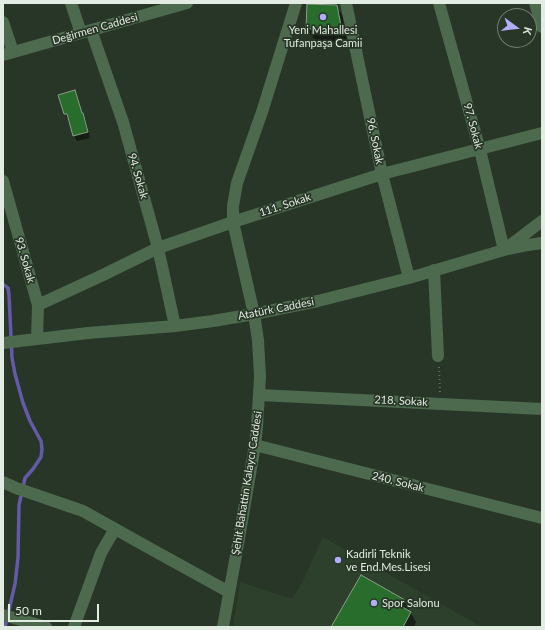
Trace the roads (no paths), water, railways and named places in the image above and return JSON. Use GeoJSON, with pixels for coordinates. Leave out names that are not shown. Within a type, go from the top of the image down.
{"type":"FeatureCollection","features":[{"type":"Feature","properties":{"kind":"street","name":"94. Sokak"},"geometry":{"type":"LineString","coordinates":[[70,3],[86,31],[122,122],[158,248],[175,326]]}},
{"type":"Feature","properties":{"kind":"street","name":"Değirmen Caddesi"},"geometry":{"type":"LineString","coordinates":[[8,54],[187,3]]}},
{"type":"Feature","properties":{"kind":"street","name":"Şehit Bahattin Kalaycı Caddesi"},"geometry":{"type":"LineString","coordinates":[[223,627],[255,446],[260,395],[260,360],[258,340],[254,314],[233,222],[234,206],[237,183],[262,112],[296,3]]}},
{"type":"Feature","properties":{"kind":"street","name":"96. Sokak"},"geometry":{"type":"LineString","coordinates":[[346,3],[382,174],[409,278]]}},
{"type":"Feature","properties":{"kind":"street","name":"97. Sokak"},"geometry":{"type":"LineString","coordinates":[[439,3],[480,150],[504,250]]}},
{"type":"Feature","properties":{"kind":"street"},"geometry":{"type":"LineString","coordinates":[[535,3],[542,27]]}},
{"type":"Feature","properties":{"kind":"street"},"geometry":{"type":"LineString","coordinates":[[3,22],[8,54]]}},
{"type":"Feature","properties":{"kind":"street","name":"111. Sokak"},"geometry":{"type":"LineString","coordinates":[[38,305],[158,248],[233,222],[382,174],[542,133]]}},
{"type":"Feature","properties":{"kind":"street","name":"93. Sokak"},"geometry":{"type":"LineString","coordinates":[[3,181],[38,305],[37,339]]}},
{"type":"Feature","properties":{"kind":"street"},"geometry":{"type":"LineString","coordinates":[[504,250],[542,221]]}},
{"type":"Feature","properties":{"kind":"street","name":"Atatürk Caddesi"},"geometry":{"type":"LineString","coordinates":[[3,343],[175,326],[254,314],[318,301],[409,278],[504,250],[542,243]]}},
{"type":"Feature","properties":{"kind":"street"},"geometry":{"type":"LineString","coordinates":[[434,270],[438,356]]}},
{"type":"Feature","properties":{"kind":"street","name":"218. Sokak"},"geometry":{"type":"LineString","coordinates":[[260,395],[542,409]]}},
{"type":"Feature","properties":{"kind":"street","name":"240. Sokak"},"geometry":{"type":"LineString","coordinates":[[255,446],[542,518]]}},
{"type":"Feature","properties":{"kind":"street"},"geometry":{"type":"LineString","coordinates":[[3,482],[16,488],[84,511],[151,550],[229,592]]}},
{"type":"Feature","properties":{"kind":"street"},"geometry":{"type":"LineString","coordinates":[[74,627],[101,554],[115,529]]}},
{"type":"Feature","properties":{"kind":"street"},"geometry":{"type":"LineString","coordinates":[[3,615],[46,627]]}},
{"type":"Feature","properties":{"kind":"waterway"},"geometry":{"type":"LineString","coordinates":[[3,284],[8,288],[9,295],[12,358],[15,374],[23,403],[30,421],[41,441],[42,449],[41,457],[25,478],[19,505],[18,558],[15,584],[5,627]]}},
{"type":"Feature","properties":{"kind":"place","name":"Yeni Mahallesi Tufanpaşa Camii"},"geometry":{"type":"Point","coordinates":[323,17]}},
{"type":"Feature","properties":{"kind":"place","name":"Kadirli Teknik ve End.Mes.Lisesi"},"geometry":{"type":"Point","coordinates":[338,560]}},
{"type":"Feature","properties":{"kind":"place","name":"Spor Salonu"},"geometry":{"type":"Point","coordinates":[374,603]}}]}
